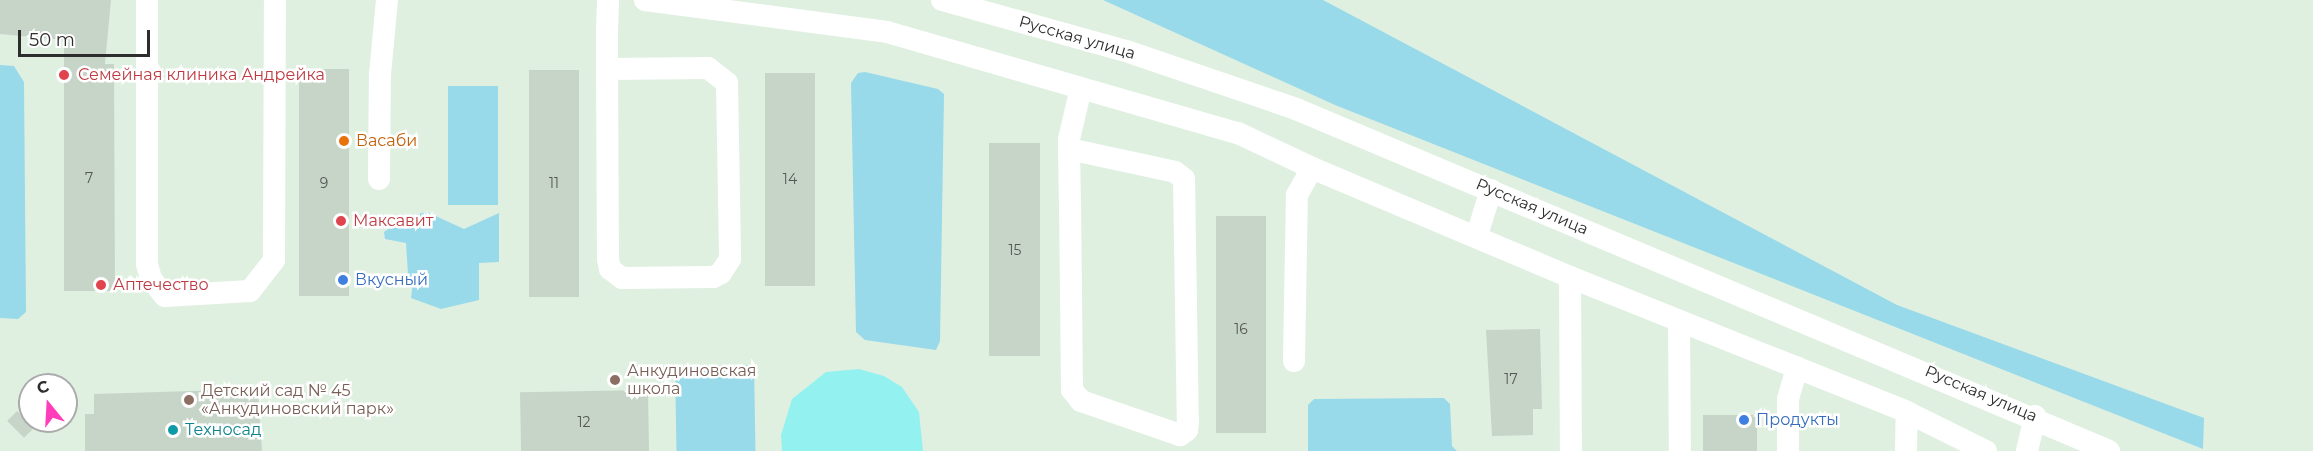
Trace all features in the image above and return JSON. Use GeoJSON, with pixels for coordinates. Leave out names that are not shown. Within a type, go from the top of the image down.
{"type":"FeatureCollection","features":[{"type":"Feature","properties":{"kind":"street"},"geometry":{"type":"LineString","coordinates":[[147,0],[147,264],[151,279],[165,296],[250,291],[274,260],[275,0]]}},
{"type":"Feature","properties":{"kind":"street"},"geometry":{"type":"LineString","coordinates":[[379,179],[380,74],[387,0]]}},
{"type":"Feature","properties":{"kind":"street"},"geometry":{"type":"LineString","coordinates":[[607,69],[708,68],[727,83],[730,259],[721,273],[712,277],[622,278],[610,269],[607,69],[608,0]]}},
{"type":"Feature","properties":{"kind":"street"},"geometry":{"type":"LineString","coordinates":[[645,0],[887,32],[1238,133],[1312,168],[1477,235],[1570,277],[1907,412],[1986,451]]}},
{"type":"Feature","properties":{"kind":"street","name":"Русская улица"},"geometry":{"type":"LineString","coordinates":[[942,0],[1126,51],[1285,105],[2035,416],[2109,451]]}},
{"type":"Feature","properties":{"kind":"street"},"geometry":{"type":"LineString","coordinates":[[1069,149],[1175,172],[1184,179],[1188,421],[1187,430],[1180,435],[1081,401],[1072,390],[1069,149],[1081,88]]}},
{"type":"Feature","properties":{"kind":"street"},"geometry":{"type":"LineString","coordinates":[[1294,361],[1297,195],[1312,168]]}},
{"type":"Feature","properties":{"kind":"street"},"geometry":{"type":"LineString","coordinates":[[1477,235],[1491,190]]}},
{"type":"Feature","properties":{"kind":"street"},"geometry":{"type":"LineString","coordinates":[[1570,277],[1570,451]]}},
{"type":"Feature","properties":{"kind":"street"},"geometry":{"type":"LineString","coordinates":[[1679,322],[1680,451]]}},
{"type":"Feature","properties":{"kind":"street"},"geometry":{"type":"LineString","coordinates":[[1788,451],[1788,399],[1797,367]]}},
{"type":"Feature","properties":{"kind":"street"},"geometry":{"type":"LineString","coordinates":[[1906,451],[1907,412]]}},
{"type":"Feature","properties":{"kind":"street"},"geometry":{"type":"LineString","coordinates":[[2027,451],[2035,416]]}},
{"type":"Feature","properties":{"kind":"shaded area"},"geometry":{"type":"Polygon","coordinates":[[[1103,0],[1323,0],[1897,305],[2204,418],[2203,449],[1335,105],[1103,0]]]}},
{"type":"Feature","properties":{"kind":"shaded area"},"geometry":{"type":"Polygon","coordinates":[[[0,65],[14,66],[24,82],[26,312],[18,319],[0,318],[0,65]]]}},
{"type":"Feature","properties":{"kind":"shaded area"},"geometry":{"type":"Polygon","coordinates":[[[865,72],[938,89],[944,94],[940,341],[936,350],[865,340],[856,332],[851,83],[858,73],[865,72]]]}},
{"type":"Feature","properties":{"kind":"shaded area"},"geometry":{"type":"Polygon","coordinates":[[[448,86],[498,86],[498,205],[448,205],[448,86]]]}},
{"type":"Feature","properties":{"kind":"shaded area"},"geometry":{"type":"Polygon","coordinates":[[[427,212],[464,229],[499,213],[499,262],[479,263],[479,300],[441,309],[411,298],[413,282],[408,274],[406,243],[385,239],[384,232],[406,217],[427,212]]]}},
{"type":"Feature","properties":{"kind":"shaded area"},"geometry":{"type":"Polygon","coordinates":[[[754,365],[756,451],[676,451],[675,366],[754,365]]]}},
{"type":"Feature","properties":{"kind":"shaded area"},"geometry":{"type":"Polygon","coordinates":[[[859,369],[884,376],[902,387],[919,412],[923,451],[782,451],[781,435],[792,399],[826,372],[859,369]]]}},
{"type":"Feature","properties":{"kind":"shaded area"},"geometry":{"type":"Polygon","coordinates":[[[1444,398],[1450,404],[1452,446],[1457,451],[1308,451],[1308,405],[1314,399],[1444,398]]]}},
{"type":"Feature","properties":{"kind":"building"},"geometry":{"type":"Polygon","coordinates":[[[0,0],[111,0],[105,64],[114,64],[115,291],[64,291],[64,40],[0,34],[0,0]]]}},
{"type":"Feature","properties":{"kind":"building"},"geometry":{"type":"Polygon","coordinates":[[[299,69],[349,69],[349,296],[299,296],[299,69]]]}},
{"type":"Feature","properties":{"kind":"building"},"geometry":{"type":"Polygon","coordinates":[[[529,70],[579,70],[579,297],[529,297],[529,70]]]}},
{"type":"Feature","properties":{"kind":"building"},"geometry":{"type":"Polygon","coordinates":[[[765,73],[815,73],[815,286],[765,286],[765,73]]]}},
{"type":"Feature","properties":{"kind":"building"},"geometry":{"type":"Polygon","coordinates":[[[989,143],[1040,143],[1040,356],[989,356],[989,143]]]}},
{"type":"Feature","properties":{"kind":"building"},"geometry":{"type":"Polygon","coordinates":[[[1216,216],[1266,216],[1266,433],[1216,433],[1216,216]]]}},
{"type":"Feature","properties":{"kind":"building"},"geometry":{"type":"Polygon","coordinates":[[[1540,329],[1542,409],[1533,409],[1533,435],[1492,436],[1486,330],[1540,329]]]}},
{"type":"Feature","properties":{"kind":"building","name":"Техносад"},"geometry":{"type":"Polygon","coordinates":[[[258,389],[262,451],[85,451],[85,414],[94,414],[94,394],[258,389]]]}},
{"type":"Feature","properties":{"kind":"building"},"geometry":{"type":"Polygon","coordinates":[[[648,390],[649,451],[521,451],[520,392],[648,390]]]}},
{"type":"Feature","properties":{"kind":"building"},"geometry":{"type":"Polygon","coordinates":[[[17,411],[18,412],[18,432],[7,421],[17,411]]]}},
{"type":"Feature","properties":{"kind":"building"},"geometry":{"type":"Polygon","coordinates":[[[1703,415],[1757,415],[1757,451],[1703,451],[1703,415]]]}},
{"type":"Feature","properties":{"kind":"building"},"geometry":{"type":"Polygon","coordinates":[[[19,433],[29,433],[24,438],[19,433]]]}},
{"type":"Feature","properties":{"kind":"place","name":"Семейная клиника Андрейка"},"geometry":{"type":"Point","coordinates":[64,75]}},
{"type":"Feature","properties":{"kind":"place","name":"Васаби"},"geometry":{"type":"Point","coordinates":[344,141]}},
{"type":"Feature","properties":{"kind":"place","name":"Максавит"},"geometry":{"type":"Point","coordinates":[341,221]}},
{"type":"Feature","properties":{"kind":"place","name":"Вкусный"},"geometry":{"type":"Point","coordinates":[343,280]}},
{"type":"Feature","properties":{"kind":"place","name":"Аптечество"},"geometry":{"type":"Point","coordinates":[101,285]}},
{"type":"Feature","properties":{"kind":"place","name":"Анкудиновская школа"},"geometry":{"type":"Point","coordinates":[615,380]}},
{"type":"Feature","properties":{"kind":"place","name":"Детский сад № 45 «Анкудиновский парк»"},"geometry":{"type":"Point","coordinates":[189,400]}},
{"type":"Feature","properties":{"kind":"place","name":"Продукты"},"geometry":{"type":"Point","coordinates":[1744,420]}},
{"type":"Feature","properties":{"kind":"place","name":"Техносад"},"geometry":{"type":"Point","coordinates":[173,430]}}]}
